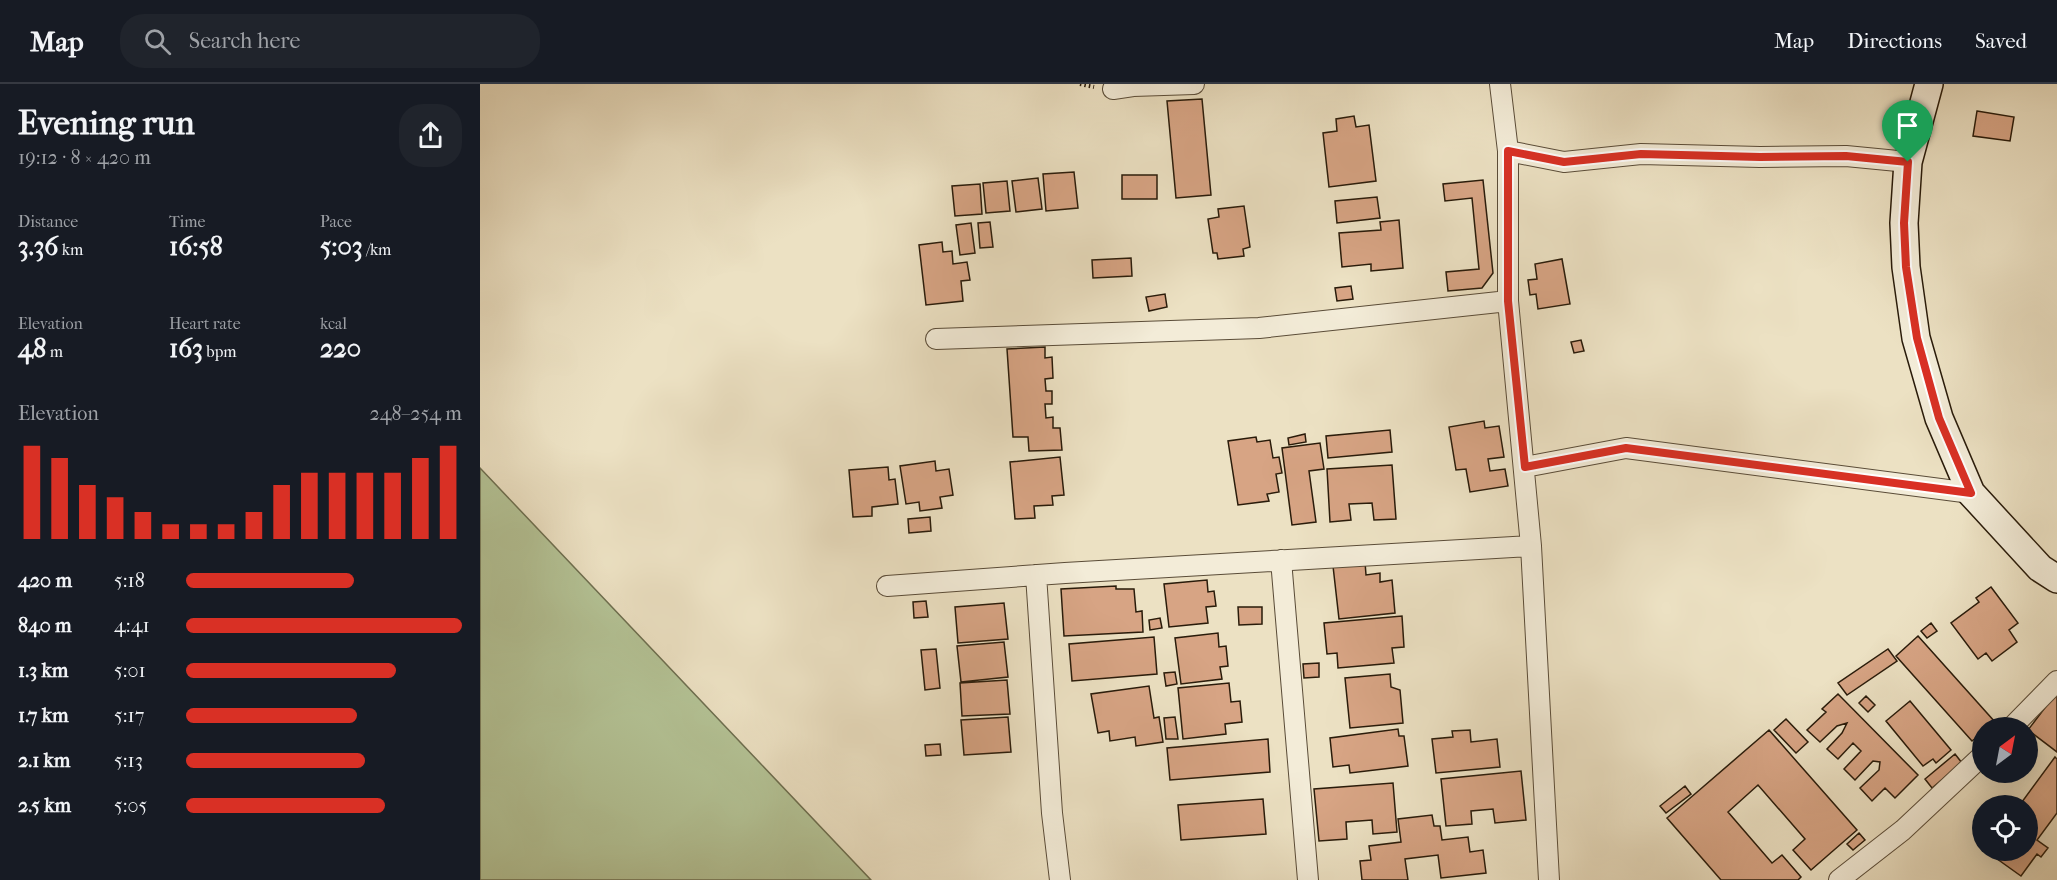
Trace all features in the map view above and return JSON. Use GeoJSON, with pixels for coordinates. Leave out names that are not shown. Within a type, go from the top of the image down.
{"type":"FeatureCollection","features":[{"type":"Feature","properties":{"kind":"main road"},"geometry":{"type":"LineString","coordinates":[[1929,84],[1908,162],[1906,267],[1917,338],[1939,418],[1971,493],[2040,568],[2057,579]]}},
{"type":"Feature","properties":{"kind":"street"},"geometry":{"type":"LineString","coordinates":[[1113,89],[1194,84]]}},
{"type":"Feature","properties":{"kind":"street"},"geometry":{"type":"LineString","coordinates":[[1500,84],[1508,151],[1508,301],[1531,546],[1549,880]]}},
{"type":"Feature","properties":{"kind":"street"},"geometry":{"type":"LineString","coordinates":[[1508,151],[1564,162],[1641,154],[1760,157],[1846,156],[1908,162]]}},
{"type":"Feature","properties":{"kind":"street"},"geometry":{"type":"LineString","coordinates":[[936,339],[1259,328],[1508,301]]}},
{"type":"Feature","properties":{"kind":"street"},"geometry":{"type":"LineString","coordinates":[[1525,467],[1626,448],[1971,493]]}},
{"type":"Feature","properties":{"kind":"street"},"geometry":{"type":"LineString","coordinates":[[887,586],[1531,546]]}},
{"type":"Feature","properties":{"kind":"street"},"geometry":{"type":"LineString","coordinates":[[1281,560],[1308,880]]}},
{"type":"Feature","properties":{"kind":"street"},"geometry":{"type":"LineString","coordinates":[[1036,575],[1052,813],[1060,880]]}},
{"type":"Feature","properties":{"kind":"street"},"geometry":{"type":"LineString","coordinates":[[2022,717],[2057,681]]}},
{"type":"Feature","properties":{"kind":"street"},"geometry":{"type":"LineString","coordinates":[[1839,880],[1903,830],[1972,765]]}},
{"type":"Feature","properties":{"kind":"green space"},"geometry":{"type":"Polygon","coordinates":[[[480,468],[871,880],[480,880],[480,468]]]}},
{"type":"Feature","properties":{"kind":"building"},"geometry":{"type":"Polygon","coordinates":[[[1202,99],[1211,195],[1176,198],[1167,101],[1202,99]]]}},
{"type":"Feature","properties":{"kind":"building"},"geometry":{"type":"Polygon","coordinates":[[[1977,111],[2014,117],[2010,141],[1973,136],[1977,111]]]}},
{"type":"Feature","properties":{"kind":"building"},"geometry":{"type":"Polygon","coordinates":[[[1354,116],[1356,127],[1369,125],[1376,181],[1329,187],[1323,133],[1337,131],[1336,119],[1354,116]]]}},
{"type":"Feature","properties":{"kind":"building"},"geometry":{"type":"Polygon","coordinates":[[[1074,172],[1078,208],[1046,211],[1043,174],[1074,172]]]}},
{"type":"Feature","properties":{"kind":"building"},"geometry":{"type":"Polygon","coordinates":[[[1122,175],[1157,175],[1157,199],[1122,199],[1122,175]]]}},
{"type":"Feature","properties":{"kind":"building"},"geometry":{"type":"Polygon","coordinates":[[[1038,178],[1042,209],[1016,212],[1012,181],[1038,178]]]}},
{"type":"Feature","properties":{"kind":"building"},"geometry":{"type":"Polygon","coordinates":[[[1483,180],[1493,273],[1482,288],[1448,291],[1446,272],[1479,269],[1472,198],[1445,201],[1443,184],[1483,180]]]}},
{"type":"Feature","properties":{"kind":"building"},"geometry":{"type":"Polygon","coordinates":[[[1007,181],[1010,211],[986,213],[983,183],[1007,181]]]}},
{"type":"Feature","properties":{"kind":"building"},"geometry":{"type":"Polygon","coordinates":[[[980,184],[982,214],[955,216],[952,186],[980,184]]]}},
{"type":"Feature","properties":{"kind":"building"},"geometry":{"type":"Polygon","coordinates":[[[1377,197],[1380,218],[1337,223],[1335,201],[1377,197]]]}},
{"type":"Feature","properties":{"kind":"building"},"geometry":{"type":"Polygon","coordinates":[[[1244,206],[1250,247],[1243,249],[1244,256],[1218,259],[1217,253],[1213,253],[1208,219],[1219,217],[1218,209],[1244,206]]]}},
{"type":"Feature","properties":{"kind":"building"},"geometry":{"type":"Polygon","coordinates":[[[1399,220],[1403,268],[1371,271],[1371,264],[1342,267],[1339,233],[1381,230],[1380,222],[1399,220]]]}},
{"type":"Feature","properties":{"kind":"building"},"geometry":{"type":"Polygon","coordinates":[[[990,222],[993,247],[980,248],[978,223],[990,222]]]}},
{"type":"Feature","properties":{"kind":"building"},"geometry":{"type":"Polygon","coordinates":[[[971,223],[975,253],[960,255],[956,225],[971,223]]]}},
{"type":"Feature","properties":{"kind":"building"},"geometry":{"type":"Polygon","coordinates":[[[942,242],[943,252],[952,251],[953,264],[967,262],[970,280],[961,281],[963,301],[926,305],[919,245],[942,242]]]}},
{"type":"Feature","properties":{"kind":"building"},"geometry":{"type":"Polygon","coordinates":[[[1131,258],[1132,276],[1093,278],[1092,260],[1131,258]]]}},
{"type":"Feature","properties":{"kind":"building"},"geometry":{"type":"Polygon","coordinates":[[[1562,259],[1570,304],[1538,309],[1536,294],[1530,295],[1528,280],[1537,279],[1535,264],[1562,259]]]}},
{"type":"Feature","properties":{"kind":"building"},"geometry":{"type":"Polygon","coordinates":[[[1351,286],[1353,299],[1337,301],[1335,288],[1351,286]]]}},
{"type":"Feature","properties":{"kind":"building"},"geometry":{"type":"Polygon","coordinates":[[[1165,294],[1167,307],[1149,311],[1146,297],[1165,294]]]}},
{"type":"Feature","properties":{"kind":"building"},"geometry":{"type":"Polygon","coordinates":[[[1581,340],[1584,351],[1574,353],[1571,342],[1581,340]]]}},
{"type":"Feature","properties":{"kind":"building"},"geometry":{"type":"Polygon","coordinates":[[[1045,347],[1045,358],[1052,357],[1053,378],[1045,379],[1046,391],[1052,391],[1052,404],[1045,404],[1046,418],[1053,417],[1053,428],[1060,428],[1062,450],[1029,451],[1028,437],[1013,437],[1007,349],[1045,347]]]}},
{"type":"Feature","properties":{"kind":"building"},"geometry":{"type":"Polygon","coordinates":[[[1484,421],[1485,428],[1499,426],[1504,457],[1488,459],[1490,471],[1505,469],[1508,486],[1470,492],[1466,469],[1456,470],[1449,427],[1484,421]]]}},
{"type":"Feature","properties":{"kind":"building"},"geometry":{"type":"Polygon","coordinates":[[[1390,430],[1392,452],[1328,458],[1326,436],[1390,430]]]}},
{"type":"Feature","properties":{"kind":"building"},"geometry":{"type":"Polygon","coordinates":[[[1305,434],[1306,442],[1289,445],[1288,438],[1305,434]]]}},
{"type":"Feature","properties":{"kind":"building"},"geometry":{"type":"Polygon","coordinates":[[[1256,437],[1257,442],[1270,440],[1273,458],[1279,457],[1282,473],[1276,474],[1279,492],[1267,494],[1269,501],[1238,505],[1228,441],[1256,437]]]}},
{"type":"Feature","properties":{"kind":"building"},"geometry":{"type":"Polygon","coordinates":[[[1320,443],[1324,469],[1309,471],[1316,522],[1292,525],[1282,448],[1320,443]]]}},
{"type":"Feature","properties":{"kind":"building"},"geometry":{"type":"Polygon","coordinates":[[[1060,457],[1064,495],[1052,496],[1053,505],[1034,506],[1035,518],[1015,519],[1010,462],[1060,457]]]}},
{"type":"Feature","properties":{"kind":"building"},"geometry":{"type":"Polygon","coordinates":[[[935,461],[936,471],[949,469],[953,495],[940,497],[942,508],[920,511],[919,502],[906,504],[900,466],[935,461]]]}},
{"type":"Feature","properties":{"kind":"building"},"geometry":{"type":"Polygon","coordinates":[[[1392,465],[1396,519],[1374,520],[1372,503],[1349,504],[1351,520],[1330,522],[1327,469],[1392,465]]]}},
{"type":"Feature","properties":{"kind":"building"},"geometry":{"type":"Polygon","coordinates":[[[888,467],[889,480],[895,479],[898,504],[872,507],[872,516],[853,517],[849,470],[888,467]]]}},
{"type":"Feature","properties":{"kind":"building"},"geometry":{"type":"Polygon","coordinates":[[[930,517],[931,531],[909,533],[908,519],[930,517]]]}},
{"type":"Feature","properties":{"kind":"building"},"geometry":{"type":"Polygon","coordinates":[[[1365,562],[1366,575],[1380,573],[1380,582],[1392,580],[1395,613],[1339,619],[1333,566],[1365,562]]]}},
{"type":"Feature","properties":{"kind":"building"},"geometry":{"type":"Polygon","coordinates":[[[1207,580],[1208,592],[1214,591],[1216,606],[1206,607],[1208,623],[1169,627],[1164,584],[1207,580]]]}},
{"type":"Feature","properties":{"kind":"building"},"geometry":{"type":"Polygon","coordinates":[[[1116,586],[1116,589],[1134,589],[1136,612],[1142,611],[1143,632],[1064,636],[1061,589],[1116,586]]]}},
{"type":"Feature","properties":{"kind":"building"},"geometry":{"type":"Polygon","coordinates":[[[1991,587],[2018,623],[2009,630],[2017,642],[1992,661],[1986,653],[1978,659],[1951,623],[1979,602],[1976,598],[1991,587]]]}},
{"type":"Feature","properties":{"kind":"building"},"geometry":{"type":"Polygon","coordinates":[[[926,601],[928,617],[914,618],[913,602],[926,601]]]}},
{"type":"Feature","properties":{"kind":"building"},"geometry":{"type":"Polygon","coordinates":[[[1004,603],[1008,639],[958,643],[955,607],[1004,603]]]}},
{"type":"Feature","properties":{"kind":"building"},"geometry":{"type":"Polygon","coordinates":[[[1238,607],[1262,607],[1262,624],[1239,625],[1238,607]]]}},
{"type":"Feature","properties":{"kind":"building"},"geometry":{"type":"Polygon","coordinates":[[[1402,616],[1404,647],[1392,648],[1394,663],[1338,668],[1337,653],[1327,654],[1324,623],[1402,616]]]}},
{"type":"Feature","properties":{"kind":"building"},"geometry":{"type":"Polygon","coordinates":[[[1160,618],[1162,628],[1150,630],[1149,620],[1160,618]]]}},
{"type":"Feature","properties":{"kind":"building"},"geometry":{"type":"Polygon","coordinates":[[[1931,623],[1937,631],[1927,638],[1921,631],[1931,623]]]}},
{"type":"Feature","properties":{"kind":"building"},"geometry":{"type":"Polygon","coordinates":[[[1218,633],[1219,647],[1226,646],[1228,666],[1220,667],[1222,679],[1181,684],[1175,638],[1218,633]]]}},
{"type":"Feature","properties":{"kind":"building"},"geometry":{"type":"Polygon","coordinates":[[[1918,636],[1991,717],[1972,717],[1972,741],[1896,656],[1918,636]]]}},
{"type":"Feature","properties":{"kind":"building"},"geometry":{"type":"Polygon","coordinates":[[[1154,637],[1157,674],[1072,681],[1069,644],[1154,637]]]}},
{"type":"Feature","properties":{"kind":"building"},"geometry":{"type":"Polygon","coordinates":[[[1004,642],[1008,677],[961,682],[957,646],[1004,642]]]}},
{"type":"Feature","properties":{"kind":"building"},"geometry":{"type":"Polygon","coordinates":[[[936,649],[940,688],[925,690],[921,650],[936,649]]]}},
{"type":"Feature","properties":{"kind":"building"},"geometry":{"type":"Polygon","coordinates":[[[1888,649],[1897,661],[1847,695],[1838,683],[1888,649]]]}},
{"type":"Feature","properties":{"kind":"building"},"geometry":{"type":"Polygon","coordinates":[[[1319,663],[1319,677],[1304,678],[1303,664],[1319,663]]]}},
{"type":"Feature","properties":{"kind":"building"},"geometry":{"type":"Polygon","coordinates":[[[1175,672],[1177,684],[1166,686],[1164,673],[1175,672]]]}},
{"type":"Feature","properties":{"kind":"building"},"geometry":{"type":"Polygon","coordinates":[[[1390,674],[1391,687],[1400,690],[1403,723],[1350,728],[1345,678],[1390,674]]]}},
{"type":"Feature","properties":{"kind":"building"},"geometry":{"type":"Polygon","coordinates":[[[1007,680],[1010,714],[962,716],[960,683],[1007,680]]]}},
{"type":"Feature","properties":{"kind":"building"},"geometry":{"type":"Polygon","coordinates":[[[1229,683],[1231,702],[1240,701],[1242,722],[1225,724],[1226,734],[1183,739],[1178,688],[1229,683]]]}},
{"type":"Feature","properties":{"kind":"building"},"geometry":{"type":"Polygon","coordinates":[[[1149,686],[1154,718],[1159,717],[1163,742],[1136,746],[1135,737],[1110,741],[1109,731],[1098,733],[1091,694],[1149,686]]]}},
{"type":"Feature","properties":{"kind":"building"},"geometry":{"type":"Polygon","coordinates":[[[2057,692],[2057,752],[2038,738],[2038,717],[2057,692]]]}},
{"type":"Feature","properties":{"kind":"building"},"geometry":{"type":"Polygon","coordinates":[[[1838,694],[1918,775],[1895,798],[1885,788],[1872,801],[1860,788],[1879,770],[1880,762],[1873,761],[1855,780],[1844,769],[1861,751],[1853,743],[1838,759],[1827,749],[1842,733],[1847,723],[1837,726],[1820,742],[1807,730],[1826,712],[1822,709],[1838,694]]]}},
{"type":"Feature","properties":{"kind":"building"},"geometry":{"type":"Polygon","coordinates":[[[1866,696],[1875,705],[1868,712],[1859,703],[1866,696]]]}},
{"type":"Feature","properties":{"kind":"building"},"geometry":{"type":"Polygon","coordinates":[[[1910,701],[1951,750],[1936,763],[1933,759],[1923,766],[1886,721],[1910,701]]]}},
{"type":"Feature","properties":{"kind":"building"},"geometry":{"type":"Polygon","coordinates":[[[1008,717],[1011,752],[964,755],[961,720],[1008,717]]]}},
{"type":"Feature","properties":{"kind":"building"},"geometry":{"type":"Polygon","coordinates":[[[1175,717],[1178,739],[1166,739],[1164,718],[1175,717]]]}},
{"type":"Feature","properties":{"kind":"building"},"geometry":{"type":"Polygon","coordinates":[[[1786,719],[1808,742],[1796,753],[1774,730],[1786,719]]]}},
{"type":"Feature","properties":{"kind":"building"},"geometry":{"type":"Polygon","coordinates":[[[1398,729],[1399,736],[1404,736],[1408,766],[1350,773],[1349,765],[1333,767],[1330,738],[1398,729]]]}},
{"type":"Feature","properties":{"kind":"building"},"geometry":{"type":"Polygon","coordinates":[[[1470,730],[1471,742],[1497,739],[1500,767],[1436,773],[1432,739],[1453,737],[1452,731],[1470,730]]]}},
{"type":"Feature","properties":{"kind":"building"},"geometry":{"type":"Polygon","coordinates":[[[1769,730],[1857,830],[1811,870],[1793,850],[1805,839],[1758,785],[1728,812],[1772,863],[1782,855],[1801,877],[1798,880],[1721,880],[1667,818],[1769,730]]]}},
{"type":"Feature","properties":{"kind":"building"},"geometry":{"type":"Polygon","coordinates":[[[1268,739],[1270,772],[1170,780],[1167,748],[1268,739]]]}},
{"type":"Feature","properties":{"kind":"building"},"geometry":{"type":"Polygon","coordinates":[[[940,744],[941,755],[926,756],[925,745],[940,744]]]}},
{"type":"Feature","properties":{"kind":"building"},"geometry":{"type":"Polygon","coordinates":[[[1955,754],[1962,763],[1932,788],[1925,779],[1955,754]]]}},
{"type":"Feature","properties":{"kind":"building"},"geometry":{"type":"Polygon","coordinates":[[[2055,757],[2057,759],[2057,813],[2038,839],[2038,795],[2027,795],[2055,757]]]}},
{"type":"Feature","properties":{"kind":"building"},"geometry":{"type":"Polygon","coordinates":[[[1521,771],[1526,820],[1495,823],[1493,809],[1471,811],[1472,824],[1446,826],[1441,779],[1521,771]]]}},
{"type":"Feature","properties":{"kind":"building"},"geometry":{"type":"Polygon","coordinates":[[[1393,783],[1397,832],[1373,834],[1372,820],[1346,822],[1347,839],[1319,841],[1314,789],[1393,783]]]}},
{"type":"Feature","properties":{"kind":"building"},"geometry":{"type":"Polygon","coordinates":[[[1685,786],[1691,794],[1666,813],[1660,806],[1685,786]]]}},
{"type":"Feature","properties":{"kind":"building"},"geometry":{"type":"Polygon","coordinates":[[[1263,799],[1266,834],[1181,840],[1178,805],[1263,799]]]}},
{"type":"Feature","properties":{"kind":"building"},"geometry":{"type":"Polygon","coordinates":[[[1432,815],[1434,826],[1440,826],[1442,840],[1468,837],[1470,852],[1483,850],[1486,873],[1441,878],[1438,855],[1405,859],[1408,880],[1362,880],[1360,861],[1371,860],[1369,846],[1401,842],[1398,819],[1432,815]]]}},
{"type":"Feature","properties":{"kind":"building"},"geometry":{"type":"Polygon","coordinates":[[[1859,833],[1865,840],[1853,850],[1847,844],[1859,833]]]}},
{"type":"Feature","properties":{"kind":"building"},"geometry":{"type":"Polygon","coordinates":[[[2038,841],[2048,848],[2041,857],[2038,855],[2038,841]]]}},
{"type":"Feature","properties":{"kind":"building"},"geometry":{"type":"Polygon","coordinates":[[[2000,861],[2032,861],[2021,876],[2000,861]]]}},
{"type":"Feature","properties":{"kind":"route"},"geometry":{"type":"LineString","coordinates":[[1508,151],[1564,162],[1641,154],[1760,157],[1846,156],[1908,162],[1904,223],[1906,267],[1917,338],[1939,418],[1971,493],[1626,448],[1525,467],[1508,301],[1508,151]]}}]}
